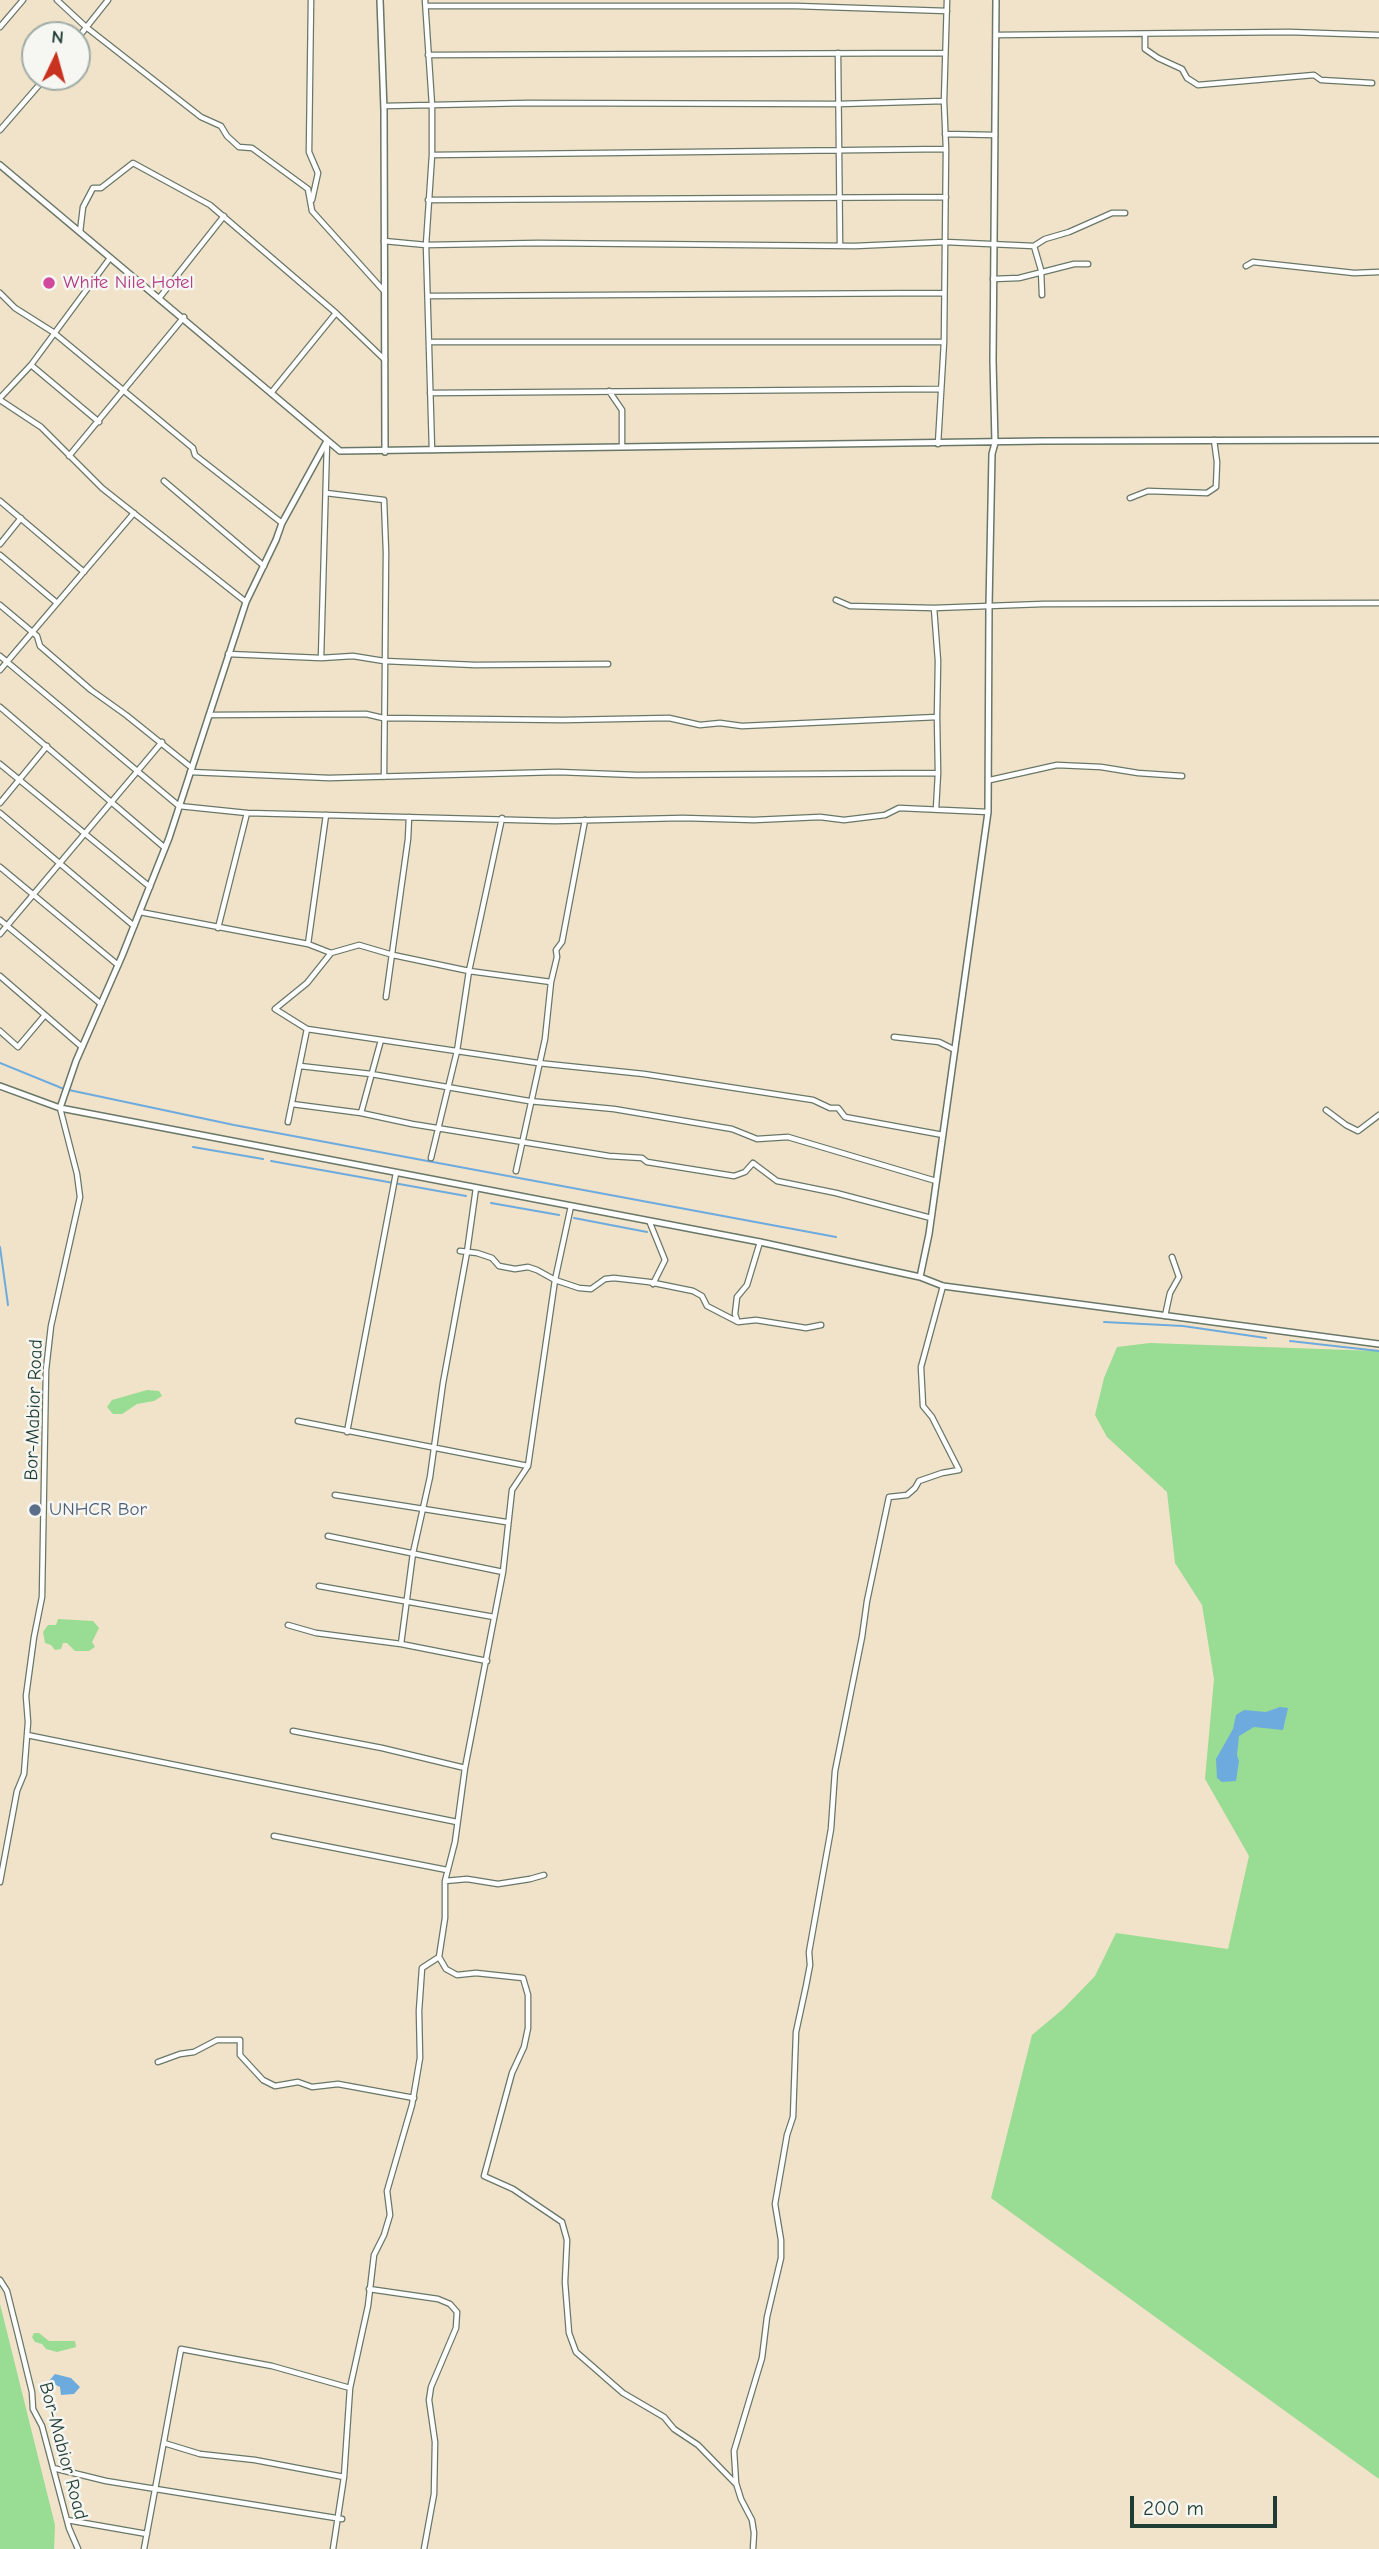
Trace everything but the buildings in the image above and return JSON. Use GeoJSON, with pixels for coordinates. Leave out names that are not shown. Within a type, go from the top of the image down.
{"type":"FeatureCollection","features":[{"type":"Feature","properties":{"kind":"street"},"geometry":{"type":"LineString","coordinates":[[0,27],[23,0]]}},
{"type":"Feature","properties":{"kind":"street"},"geometry":{"type":"LineString","coordinates":[[57,0],[80,21]]}},
{"type":"Feature","properties":{"kind":"street"},"geometry":{"type":"LineString","coordinates":[[91,21],[108,0]]}},
{"type":"Feature","properties":{"kind":"street"},"geometry":{"type":"LineString","coordinates":[[311,0],[310,152],[318,173],[313,191],[312,211]]}},
{"type":"Feature","properties":{"kind":"street"},"geometry":{"type":"LineString","coordinates":[[380,0],[384,106],[385,452]]}},
{"type":"Feature","properties":{"kind":"street"},"geometry":{"type":"LineString","coordinates":[[938,444],[939,388],[943,384],[944,342],[944,101],[947,0]]}},
{"type":"Feature","properties":{"kind":"street"},"geometry":{"type":"LineString","coordinates":[[920,1277],[932,1218],[988,812],[990,780],[989,606],[992,454],[995,443],[993,246],[996,0]]}},
{"type":"Feature","properties":{"kind":"street"},"geometry":{"type":"LineString","coordinates":[[432,451],[426,245],[432,155],[432,105],[426,3],[796,6],[947,11]]}},
{"type":"Feature","properties":{"kind":"street"},"geometry":{"type":"LineString","coordinates":[[91,31],[201,117],[221,126],[239,147],[251,148],[308,189],[312,211],[385,292]]}},
{"type":"Feature","properties":{"kind":"street"},"geometry":{"type":"LineString","coordinates":[[996,36],[1289,32],[1379,35]]}},
{"type":"Feature","properties":{"kind":"street"},"geometry":{"type":"LineString","coordinates":[[1145,35],[1145,49],[1182,69],[1187,78],[1198,85],[1314,75],[1321,80],[1372,83]]}},
{"type":"Feature","properties":{"kind":"street"},"geometry":{"type":"LineString","coordinates":[[428,55],[945,52]]}},
{"type":"Feature","properties":{"kind":"street"},"geometry":{"type":"LineString","coordinates":[[838,53],[840,246]]}},
{"type":"Feature","properties":{"kind":"street"},"geometry":{"type":"LineString","coordinates":[[0,130],[34,91]]}},
{"type":"Feature","properties":{"kind":"street"},"geometry":{"type":"LineString","coordinates":[[384,106],[944,101]]}},
{"type":"Feature","properties":{"kind":"street"},"geometry":{"type":"LineString","coordinates":[[946,134],[995,135]]}},
{"type":"Feature","properties":{"kind":"street"},"geometry":{"type":"LineString","coordinates":[[432,155],[946,149]]}},
{"type":"Feature","properties":{"kind":"street"},"geometry":{"type":"LineString","coordinates":[[80,232],[83,207],[93,188],[101,188],[134,163],[224,216],[336,313],[385,360]]}},
{"type":"Feature","properties":{"kind":"street"},"geometry":{"type":"LineString","coordinates":[[0,165],[184,317],[340,451],[1379,440]]}},
{"type":"Feature","properties":{"kind":"street"},"geometry":{"type":"LineString","coordinates":[[428,200],[946,197]]}},
{"type":"Feature","properties":{"kind":"street"},"geometry":{"type":"LineString","coordinates":[[384,241],[426,245],[538,243],[840,246],[945,242],[1034,246],[1045,239],[1069,232],[1111,213],[1125,213]]}},
{"type":"Feature","properties":{"kind":"street"},"geometry":{"type":"LineString","coordinates":[[160,297],[224,216]]}},
{"type":"Feature","properties":{"kind":"street"},"geometry":{"type":"LineString","coordinates":[[1034,246],[1041,270],[1042,295]]}},
{"type":"Feature","properties":{"kind":"street"},"geometry":{"type":"LineString","coordinates":[[110,258],[31,365],[0,399],[41,427],[102,488],[246,602]]}},
{"type":"Feature","properties":{"kind":"street"},"geometry":{"type":"LineString","coordinates":[[1247,266],[1253,262],[1354,273],[1379,272]]}},
{"type":"Feature","properties":{"kind":"street"},"geometry":{"type":"LineString","coordinates":[[993,279],[1019,278],[1041,270],[1088,264]]}},
{"type":"Feature","properties":{"kind":"street"},"geometry":{"type":"LineString","coordinates":[[0,293],[15,308],[53,332],[193,448],[195,456],[282,523]]}},
{"type":"Feature","properties":{"kind":"street"},"geometry":{"type":"LineString","coordinates":[[428,296],[944,293]]}},
{"type":"Feature","properties":{"kind":"street"},"geometry":{"type":"LineString","coordinates":[[271,393],[336,313]]}},
{"type":"Feature","properties":{"kind":"street"},"geometry":{"type":"LineString","coordinates":[[69,456],[184,317]]}},
{"type":"Feature","properties":{"kind":"street"},"geometry":{"type":"LineString","coordinates":[[430,342],[944,342]]}},
{"type":"Feature","properties":{"kind":"street"},"geometry":{"type":"LineString","coordinates":[[31,365],[99,422]]}},
{"type":"Feature","properties":{"kind":"street"},"geometry":{"type":"LineString","coordinates":[[430,393],[939,388]]}},
{"type":"Feature","properties":{"kind":"street"},"geometry":{"type":"LineString","coordinates":[[609,391],[622,410],[622,447]]}},
{"type":"Feature","properties":{"kind":"street"},"geometry":{"type":"LineString","coordinates":[[1130,498],[1148,491],[1207,493],[1216,487],[1217,462],[1213,440]]}},
{"type":"Feature","properties":{"kind":"street"},"geometry":{"type":"LineString","coordinates":[[60,1108],[65,1089],[165,848],[246,602],[282,523],[327,441]]}},
{"type":"Feature","properties":{"kind":"street"},"geometry":{"type":"LineString","coordinates":[[320,658],[327,441]]}},
{"type":"Feature","properties":{"kind":"street"},"geometry":{"type":"LineString","coordinates":[[164,481],[264,566]]}},
{"type":"Feature","properties":{"kind":"street"},"geometry":{"type":"LineString","coordinates":[[326,493],[384,500],[384,777]]}},
{"type":"Feature","properties":{"kind":"street"},"geometry":{"type":"LineString","coordinates":[[0,500],[84,572]]}},
{"type":"Feature","properties":{"kind":"street"},"geometry":{"type":"LineString","coordinates":[[0,670],[134,513]]}},
{"type":"Feature","properties":{"kind":"street"},"geometry":{"type":"LineString","coordinates":[[0,544],[21,518]]}},
{"type":"Feature","properties":{"kind":"street"},"geometry":{"type":"LineString","coordinates":[[0,555],[57,603]]}},
{"type":"Feature","properties":{"kind":"street"},"geometry":{"type":"LineString","coordinates":[[836,600],[850,606],[933,608],[1379,603]]}},
{"type":"Feature","properties":{"kind":"street"},"geometry":{"type":"LineString","coordinates":[[0,606],[37,636],[40,646],[91,690],[162,742],[191,770],[329,778],[558,772],[637,775],[938,773]]}},
{"type":"Feature","properties":{"kind":"street"},"geometry":{"type":"LineString","coordinates":[[933,608],[939,661],[936,809]]}},
{"type":"Feature","properties":{"kind":"street"},"geometry":{"type":"LineString","coordinates":[[228,654],[320,658],[354,656],[384,661],[475,665],[608,664]]}},
{"type":"Feature","properties":{"kind":"street"},"geometry":{"type":"LineString","coordinates":[[0,656],[179,806],[247,813],[585,820],[754,820],[820,817],[844,820],[885,815],[899,807],[988,812]]}},
{"type":"Feature","properties":{"kind":"street"},"geometry":{"type":"LineString","coordinates":[[0,707],[165,848]]}},
{"type":"Feature","properties":{"kind":"street"},"geometry":{"type":"LineString","coordinates":[[208,715],[366,714],[383,718],[564,720],[669,718],[700,725],[720,723],[742,726],[937,717]]}},
{"type":"Feature","properties":{"kind":"street"},"geometry":{"type":"LineString","coordinates":[[0,934],[162,742]]}},
{"type":"Feature","properties":{"kind":"street"},"geometry":{"type":"LineString","coordinates":[[0,803],[47,746]]}},
{"type":"Feature","properties":{"kind":"street"},"geometry":{"type":"LineString","coordinates":[[0,764],[150,887]]}},
{"type":"Feature","properties":{"kind":"street"},"geometry":{"type":"LineString","coordinates":[[990,780],[1057,765],[1182,776]]}},
{"type":"Feature","properties":{"kind":"street"},"geometry":{"type":"LineString","coordinates":[[0,813],[134,926]]}},
{"type":"Feature","properties":{"kind":"street"},"geometry":{"type":"LineString","coordinates":[[218,928],[247,813]]}},
{"type":"Feature","properties":{"kind":"street"},"geometry":{"type":"LineString","coordinates":[[307,944],[326,815]]}},
{"type":"Feature","properties":{"kind":"street"},"geometry":{"type":"LineString","coordinates":[[386,997],[409,817]]}},
{"type":"Feature","properties":{"kind":"street"},"geometry":{"type":"LineString","coordinates":[[431,1158],[457,1051],[469,971],[502,818]]}},
{"type":"Feature","properties":{"kind":"street"},"geometry":{"type":"LineString","coordinates":[[516,1171],[529,1101],[545,1039],[556,950],[562,942],[585,820]]}},
{"type":"Feature","properties":{"kind":"street"},"geometry":{"type":"LineString","coordinates":[[0,867],[118,965]]}},
{"type":"Feature","properties":{"kind":"street"},"geometry":{"type":"LineString","coordinates":[[140,912],[307,944],[331,953]]}},
{"type":"Feature","properties":{"kind":"street"},"geometry":{"type":"LineString","coordinates":[[0,920],[101,1004]]}},
{"type":"Feature","properties":{"kind":"street"},"geometry":{"type":"LineString","coordinates":[[551,982],[469,971],[393,956],[359,945],[331,953],[307,983],[275,1009],[307,1029],[538,1063],[644,1074],[813,1100],[830,1108],[838,1108],[845,1117],[943,1135]]}},
{"type":"Feature","properties":{"kind":"street"},"geometry":{"type":"LineString","coordinates":[[0,976],[82,1047]]}},
{"type":"Feature","properties":{"kind":"street"},"geometry":{"type":"LineString","coordinates":[[0,1031],[18,1046],[45,1016]]}},
{"type":"Feature","properties":{"kind":"street"},"geometry":{"type":"LineString","coordinates":[[288,1122],[307,1029]]}},
{"type":"Feature","properties":{"kind":"street"},"geometry":{"type":"LineString","coordinates":[[894,1037],[939,1042],[955,1050]]}},
{"type":"Feature","properties":{"kind":"street"},"geometry":{"type":"LineString","coordinates":[[361,1112],[381,1040]]}},
{"type":"Feature","properties":{"kind":"street"},"geometry":{"type":"LineString","coordinates":[[300,1066],[371,1074],[529,1101],[614,1109],[732,1129],[757,1139],[788,1137],[936,1181]]}},
{"type":"Feature","properties":{"kind":"street"},"geometry":{"type":"LineString","coordinates":[[0,1086],[60,1108],[760,1242],[920,1277],[943,1286],[1379,1343]]}},
{"type":"Feature","properties":{"kind":"street"},"geometry":{"type":"LineString","coordinates":[[292,1104],[361,1112],[412,1124],[439,1126],[609,1156],[642,1158],[647,1162],[734,1175],[745,1172],[753,1163],[777,1181],[932,1218]]}},
{"type":"Feature","properties":{"kind":"street","name":"Bor-Mabior Road"},"geometry":{"type":"LineString","coordinates":[[0,1882],[17,1791],[24,1774],[26,1696],[33,1637],[43,1597],[46,1370],[51,1326],[80,1197],[77,1174],[60,1108]]}},
{"type":"Feature","properties":{"kind":"street"},"geometry":{"type":"LineString","coordinates":[[1326,1110],[1358,1131],[1379,1115]]}},
{"type":"Feature","properties":{"kind":"street"},"geometry":{"type":"LineString","coordinates":[[347,1432],[396,1173]]}},
{"type":"Feature","properties":{"kind":"street"},"geometry":{"type":"LineString","coordinates":[[401,1644],[413,1553],[425,1508],[476,1188]]}},
{"type":"Feature","properties":{"kind":"street"},"geometry":{"type":"LineString","coordinates":[[571,1206],[555,1280],[528,1466],[512,1490],[503,1572],[445,1881],[445,1918],[439,1957],[446,1969],[457,1975],[476,1973],[523,1978],[528,1995],[528,2028],[524,2047],[512,2073],[484,2176],[513,2189],[562,2222],[567,2239],[565,2283],[569,2333],[576,2352],[623,2393],[664,2417],[674,2429],[698,2445],[736,2483]]}},
{"type":"Feature","properties":{"kind":"street"},"geometry":{"type":"LineString","coordinates":[[650,1223],[665,1260],[653,1284]]}},
{"type":"Feature","properties":{"kind":"street"},"geometry":{"type":"LineString","coordinates":[[738,1322],[735,1314],[737,1297],[747,1285],[760,1242]]}},
{"type":"Feature","properties":{"kind":"street"},"geometry":{"type":"LineString","coordinates":[[460,1251],[492,1258],[499,1266],[515,1269],[528,1267],[572,1287],[591,1289],[605,1279],[630,1279],[693,1291],[702,1296],[707,1306],[738,1322],[756,1320],[806,1328],[821,1325]]}},
{"type":"Feature","properties":{"kind":"street"},"geometry":{"type":"LineString","coordinates":[[1165,1316],[1170,1293],[1179,1277],[1172,1257]]}},
{"type":"Feature","properties":{"kind":"street"},"geometry":{"type":"LineString","coordinates":[[753,2549],[752,2520],[741,2500],[736,2483],[734,2451],[762,2358],[767,2316],[780,2267],[781,2240],[775,2204],[787,2135],[793,2117],[796,2032],[831,1829],[835,1771],[881,1530],[890,1497],[907,1495],[919,1481],[959,1470],[932,1417],[923,1406],[921,1367],[943,1286]]}},
{"type":"Feature","properties":{"kind":"street"},"geometry":{"type":"LineString","coordinates":[[298,1421],[528,1466]]}},
{"type":"Feature","properties":{"kind":"street"},"geometry":{"type":"LineString","coordinates":[[335,1495],[507,1522]]}},
{"type":"Feature","properties":{"kind":"street"},"geometry":{"type":"LineString","coordinates":[[328,1536],[503,1572]]}},
{"type":"Feature","properties":{"kind":"street"},"geometry":{"type":"LineString","coordinates":[[319,1586],[494,1618]]}},
{"type":"Feature","properties":{"kind":"street"},"geometry":{"type":"LineString","coordinates":[[288,1625],[316,1633],[401,1644],[487,1661]]}},
{"type":"Feature","properties":{"kind":"street"},"geometry":{"type":"LineString","coordinates":[[293,1731],[466,1768]]}},
{"type":"Feature","properties":{"kind":"street"},"geometry":{"type":"LineString","coordinates":[[27,1735],[457,1822]]}},
{"type":"Feature","properties":{"kind":"street"},"geometry":{"type":"LineString","coordinates":[[274,1836],[447,1870]]}},
{"type":"Feature","properties":{"kind":"street"},"geometry":{"type":"LineString","coordinates":[[445,1881],[467,1879],[498,1884],[530,1880],[544,1875]]}},
{"type":"Feature","properties":{"kind":"street"},"geometry":{"type":"LineString","coordinates":[[333,2549],[344,2477],[350,2388],[363,2333],[374,2255],[390,2216],[387,2191],[414,2098],[421,2059],[419,2011],[422,1968],[439,1957]]}},
{"type":"Feature","properties":{"kind":"street"},"geometry":{"type":"LineString","coordinates":[[158,2062],[194,2052],[217,2040],[240,2040],[240,2055],[264,2080],[275,2086],[298,2082],[312,2087],[338,2084],[414,2098]]}},
{"type":"Feature","properties":{"kind":"street","name":"Bor-Mabior Road"},"geometry":{"type":"LineString","coordinates":[[0,2280],[7,2291],[16,2324],[32,2392],[33,2409],[43,2426],[67,2520],[78,2549]]}},
{"type":"Feature","properties":{"kind":"street"},"geometry":{"type":"LineString","coordinates":[[369,2289],[438,2299],[450,2304],[457,2312],[456,2328],[431,2387],[429,2400],[435,2442],[434,2494],[424,2549]]}},
{"type":"Feature","properties":{"kind":"street"},"geometry":{"type":"LineString","coordinates":[[144,2549],[181,2349],[272,2366],[350,2388]]}},
{"type":"Feature","properties":{"kind":"street"},"geometry":{"type":"LineString","coordinates":[[164,2443],[200,2454],[255,2460],[344,2477]]}},
{"type":"Feature","properties":{"kind":"street"},"geometry":{"type":"LineString","coordinates":[[54,2468],[106,2481],[156,2487],[339,2519]]}},
{"type":"Feature","properties":{"kind":"street"},"geometry":{"type":"LineString","coordinates":[[67,2520],[147,2534]]}},
{"type":"Feature","properties":{"kind":"green space"},"geometry":{"type":"Polygon","coordinates":[[[1150,1343],[1379,1351],[1379,2479],[991,2198],[1032,2035],[1063,2009],[1095,1976],[1116,1933],[1228,1949],[1249,1856],[1205,1779],[1214,1679],[1202,1605],[1175,1563],[1167,1492],[1107,1437],[1095,1415],[1104,1378],[1117,1347],[1150,1343]]]}},
{"type":"Feature","properties":{"kind":"green space"},"geometry":{"type":"Polygon","coordinates":[[[147,1390],[159,1391],[162,1396],[154,1401],[137,1404],[122,1414],[113,1414],[107,1407],[112,1400],[147,1390]]]}},
{"type":"Feature","properties":{"kind":"green space"},"geometry":{"type":"Polygon","coordinates":[[[58,1619],[93,1621],[99,1628],[92,1642],[95,1647],[89,1651],[75,1651],[67,1643],[63,1643],[61,1649],[55,1650],[45,1643],[43,1632],[48,1625],[56,1625],[58,1619]]]}},
{"type":"Feature","properties":{"kind":"green space"},"geometry":{"type":"Polygon","coordinates":[[[0,2304],[55,2525],[54,2549],[0,2549],[0,2304]]]}},
{"type":"Feature","properties":{"kind":"green space"},"geometry":{"type":"Polygon","coordinates":[[[34,2333],[39,2333],[49,2341],[75,2341],[76,2347],[57,2352],[46,2349],[35,2342],[32,2337],[34,2333]]]}},
{"type":"Feature","properties":{"kind":"water"},"geometry":{"type":"Polygon","coordinates":[[[1280,1707],[1288,1708],[1283,1730],[1254,1727],[1239,1736],[1236,1781],[1222,1782],[1217,1778],[1216,1759],[1233,1729],[1236,1715],[1244,1710],[1266,1712],[1280,1707]]]}},
{"type":"Feature","properties":{"kind":"water"},"geometry":{"type":"Polygon","coordinates":[[[55,2374],[71,2378],[80,2387],[74,2394],[61,2395],[60,2387],[49,2387],[48,2382],[55,2374]]]}},
{"type":"Feature","properties":{"kind":"waterway"},"geometry":{"type":"LineString","coordinates":[[0,1063],[64,1089]]}},
{"type":"Feature","properties":{"kind":"waterway"},"geometry":{"type":"LineString","coordinates":[[69,1090],[234,1125],[836,1237]]}},
{"type":"Feature","properties":{"kind":"waterway"},"geometry":{"type":"LineString","coordinates":[[193,1147],[263,1159]]}},
{"type":"Feature","properties":{"kind":"waterway"},"geometry":{"type":"LineString","coordinates":[[271,1161],[466,1196]]}},
{"type":"Feature","properties":{"kind":"waterway"},"geometry":{"type":"LineString","coordinates":[[491,1203],[559,1215]]}},
{"type":"Feature","properties":{"kind":"waterway"},"geometry":{"type":"LineString","coordinates":[[574,1218],[647,1232]]}},
{"type":"Feature","properties":{"kind":"waterway"},"geometry":{"type":"LineString","coordinates":[[0,1247],[8,1305]]}},
{"type":"Feature","properties":{"kind":"waterway"},"geometry":{"type":"LineString","coordinates":[[1104,1322],[1183,1326],[1266,1338]]}},
{"type":"Feature","properties":{"kind":"waterway"},"geometry":{"type":"LineString","coordinates":[[1290,1341],[1379,1351]]}},
{"type":"Feature","properties":{"kind":"place","name":"White Nile Hotel"},"geometry":{"type":"Point","coordinates":[49,283]}},
{"type":"Feature","properties":{"kind":"place","name":"UNHCR Bor"},"geometry":{"type":"Point","coordinates":[35,1510]}}]}
